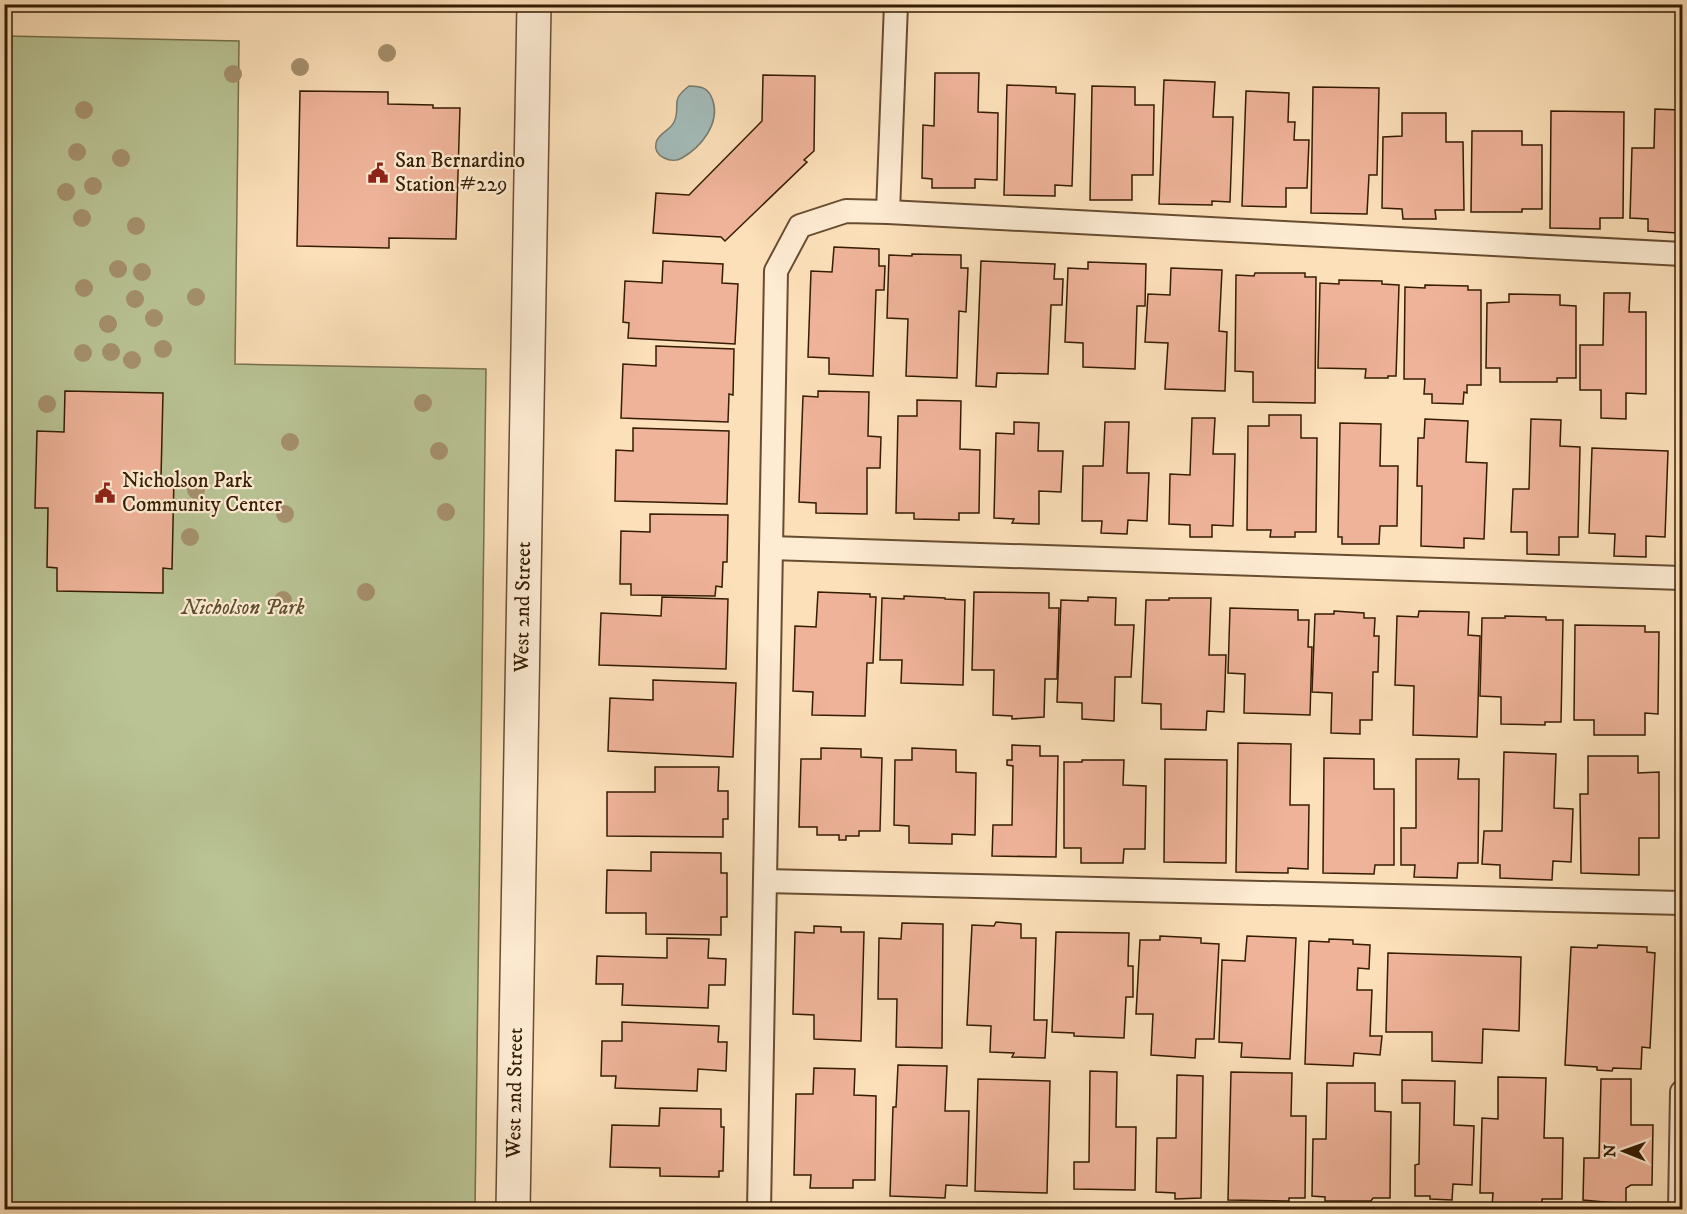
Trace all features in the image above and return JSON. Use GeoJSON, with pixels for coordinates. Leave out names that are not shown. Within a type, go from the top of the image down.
{"type":"FeatureCollection","features":[{"type":"Feature","properties":{"kind":"street","name":"West 2nd Street"},"geometry":{"type":"LineString","coordinates":[[513,1209],[534,4]]}},
{"type":"Feature","properties":{"kind":"lane"},"geometry":{"type":"LineString","coordinates":[[888,212],[897,4]]}},
{"type":"Feature","properties":{"kind":"lane"},"geometry":{"type":"LineString","coordinates":[[759,1209],[776,271],[800,226],[846,211],[888,212],[1683,254]]}},
{"type":"Feature","properties":{"kind":"lane"},"geometry":{"type":"LineString","coordinates":[[771,548],[1683,578]]}},
{"type":"Feature","properties":{"kind":"lane"},"geometry":{"type":"LineString","coordinates":[[765,881],[1683,903]]}},
{"type":"Feature","properties":{"kind":"lane"},"geometry":{"type":"LineString","coordinates":[[1680,1209],[1683,1092]]}},
{"type":"Feature","properties":{"kind":"green space","name":"Nicholson Park"},"geometry":{"type":"Polygon","coordinates":[[[5,36],[239,41],[235,364],[486,369],[475,1209],[5,1210],[5,36]]]}},
{"type":"Feature","properties":{"kind":"water"},"geometry":{"type":"Polygon","coordinates":[[[689,86],[701,87],[709,93],[713,101],[714,118],[707,134],[696,148],[678,160],[669,160],[657,152],[656,143],[674,122],[677,100],[689,86]]]}},
{"type":"Feature","properties":{"kind":"building"},"geometry":{"type":"Polygon","coordinates":[[[935,73],[979,73],[978,112],[998,113],[997,180],[975,179],[975,188],[932,188],[932,179],[922,178],[923,125],[934,126],[935,73]]]}},
{"type":"Feature","properties":{"kind":"building"},"geometry":{"type":"Polygon","coordinates":[[[763,75],[815,76],[814,151],[804,160],[807,162],[725,241],[721,237],[653,233],[656,193],[689,195],[762,121],[763,75]]]}},
{"type":"Feature","properties":{"kind":"building"},"geometry":{"type":"Polygon","coordinates":[[[1164,80],[1215,82],[1213,117],[1233,117],[1230,202],[1212,201],[1212,205],[1159,204],[1164,80]]]}},
{"type":"Feature","properties":{"kind":"building"},"geometry":{"type":"Polygon","coordinates":[[[1007,85],[1056,87],[1056,93],[1075,94],[1072,186],[1055,185],[1055,196],[1004,195],[1007,85]]]}},
{"type":"Feature","properties":{"kind":"building"},"geometry":{"type":"Polygon","coordinates":[[[1092,86],[1135,87],[1135,105],[1154,105],[1153,175],[1132,175],[1132,200],[1090,200],[1092,86]]]}},
{"type":"Feature","properties":{"kind":"building"},"geometry":{"type":"Polygon","coordinates":[[[1313,87],[1379,88],[1377,175],[1369,175],[1367,214],[1311,213],[1313,87]]]}},
{"type":"Feature","properties":{"kind":"building","name":"San Bernardino Station #229"},"geometry":{"type":"Polygon","coordinates":[[[300,91],[388,92],[388,104],[460,108],[456,239],[389,238],[389,248],[297,246],[300,91]]]}},
{"type":"Feature","properties":{"kind":"building"},"geometry":{"type":"Polygon","coordinates":[[[1246,91],[1289,93],[1288,122],[1295,122],[1294,140],[1309,140],[1307,188],[1286,188],[1286,207],[1242,206],[1246,91]]]}},
{"type":"Feature","properties":{"kind":"building"},"geometry":{"type":"Polygon","coordinates":[[[1655,109],[1681,110],[1682,203],[1677,203],[1677,233],[1648,231],[1648,219],[1630,218],[1632,148],[1654,148],[1655,109]]]}},
{"type":"Feature","properties":{"kind":"building"},"geometry":{"type":"Polygon","coordinates":[[[1551,111],[1624,112],[1623,218],[1600,218],[1600,229],[1550,228],[1551,111]]]}},
{"type":"Feature","properties":{"kind":"building"},"geometry":{"type":"Polygon","coordinates":[[[1402,113],[1446,113],[1446,142],[1463,142],[1464,210],[1435,210],[1436,219],[1403,219],[1402,209],[1382,208],[1383,137],[1402,136],[1402,113]]]}},
{"type":"Feature","properties":{"kind":"building"},"geometry":{"type":"Polygon","coordinates":[[[1472,131],[1522,131],[1522,145],[1542,145],[1542,209],[1522,209],[1522,212],[1471,212],[1472,131]]]}},
{"type":"Feature","properties":{"kind":"building"},"geometry":{"type":"Polygon","coordinates":[[[834,247],[879,249],[879,266],[885,266],[884,290],[876,290],[873,376],[829,374],[829,358],[808,357],[811,271],[832,272],[834,247]]]}},
{"type":"Feature","properties":{"kind":"building"},"geometry":{"type":"Polygon","coordinates":[[[912,254],[961,255],[961,268],[968,268],[966,312],[959,311],[957,378],[906,376],[908,319],[887,318],[889,255],[912,256],[912,254]]]}},
{"type":"Feature","properties":{"kind":"building"},"geometry":{"type":"Polygon","coordinates":[[[663,261],[723,264],[722,283],[738,284],[735,344],[628,338],[629,323],[623,322],[625,281],[662,283],[663,261]]]}},
{"type":"Feature","properties":{"kind":"building"},"geometry":{"type":"Polygon","coordinates":[[[981,261],[1055,264],[1054,279],[1063,279],[1062,305],[1051,305],[1048,374],[997,373],[996,387],[976,386],[981,261]]]}},
{"type":"Feature","properties":{"kind":"building"},"geometry":{"type":"Polygon","coordinates":[[[1088,262],[1146,264],[1145,306],[1137,306],[1135,369],[1083,367],[1083,343],[1065,342],[1068,268],[1088,269],[1088,262]]]}},
{"type":"Feature","properties":{"kind":"building"},"geometry":{"type":"Polygon","coordinates":[[[1171,268],[1222,270],[1219,331],[1227,332],[1225,391],[1165,389],[1168,343],[1145,342],[1148,294],[1170,295],[1171,268]]]}},
{"type":"Feature","properties":{"kind":"building"},"geometry":{"type":"Polygon","coordinates":[[[1255,273],[1305,273],[1305,277],[1316,277],[1315,403],[1253,402],[1253,372],[1235,371],[1236,275],[1254,276],[1255,273]]]}},
{"type":"Feature","properties":{"kind":"building"},"geometry":{"type":"Polygon","coordinates":[[[1339,280],[1382,281],[1382,284],[1399,285],[1396,376],[1365,378],[1366,369],[1318,368],[1320,283],[1339,284],[1339,280]]]}},
{"type":"Feature","properties":{"kind":"building"},"geometry":{"type":"Polygon","coordinates":[[[1425,285],[1468,286],[1468,290],[1481,290],[1481,385],[1467,385],[1463,404],[1432,403],[1432,394],[1424,394],[1425,379],[1404,379],[1405,287],[1425,288],[1425,285]]]}},
{"type":"Feature","properties":{"kind":"building"},"geometry":{"type":"Polygon","coordinates":[[[1604,293],[1630,293],[1629,312],[1646,312],[1646,394],[1626,393],[1626,419],[1601,418],[1601,390],[1580,390],[1580,345],[1603,345],[1604,293]]]}},
{"type":"Feature","properties":{"kind":"building"},"geometry":{"type":"Polygon","coordinates":[[[1509,294],[1560,295],[1560,305],[1576,306],[1576,378],[1557,378],[1557,382],[1500,382],[1500,368],[1486,368],[1487,303],[1509,302],[1509,294]]]}},
{"type":"Feature","properties":{"kind":"building"},"geometry":{"type":"Polygon","coordinates":[[[656,346],[734,349],[733,395],[729,394],[728,422],[621,418],[623,364],[656,366],[656,346]]]}},
{"type":"Feature","properties":{"kind":"building","name":"Nicholson Park Community Center"},"geometry":{"type":"Polygon","coordinates":[[[65,391],[163,393],[161,478],[174,478],[172,569],[163,568],[163,593],[57,591],[57,568],[47,567],[48,508],[35,508],[37,431],[64,432],[65,391]]]}},
{"type":"Feature","properties":{"kind":"building"},"geometry":{"type":"Polygon","coordinates":[[[818,391],[869,392],[868,436],[881,437],[880,468],[867,468],[867,514],[816,513],[816,503],[799,502],[803,396],[818,397],[818,391]]]}},
{"type":"Feature","properties":{"kind":"building"},"geometry":{"type":"Polygon","coordinates":[[[917,400],[961,401],[960,449],[980,450],[979,513],[959,513],[959,520],[914,519],[914,513],[896,513],[898,416],[917,416],[917,400]]]}},
{"type":"Feature","properties":{"kind":"building"},"geometry":{"type":"Polygon","coordinates":[[[1269,415],[1301,415],[1301,438],[1317,438],[1316,532],[1295,532],[1295,537],[1270,537],[1271,530],[1247,530],[1248,426],[1269,426],[1269,415]]]}},
{"type":"Feature","properties":{"kind":"building"},"geometry":{"type":"Polygon","coordinates":[[[1192,418],[1215,418],[1213,454],[1235,454],[1233,526],[1212,525],[1212,537],[1190,537],[1190,525],[1169,524],[1170,474],[1190,475],[1192,418]]]}},
{"type":"Feature","properties":{"kind":"building"},"geometry":{"type":"Polygon","coordinates":[[[1425,419],[1468,421],[1466,462],[1487,463],[1484,539],[1464,538],[1464,548],[1421,546],[1422,486],[1417,486],[1418,438],[1424,438],[1425,419]]]}},
{"type":"Feature","properties":{"kind":"building"},"geometry":{"type":"Polygon","coordinates":[[[1531,419],[1561,420],[1560,446],[1580,447],[1578,537],[1559,537],[1559,555],[1527,554],[1527,532],[1511,532],[1513,489],[1529,489],[1531,419]]]}},
{"type":"Feature","properties":{"kind":"building"},"geometry":{"type":"Polygon","coordinates":[[[1014,422],[1039,423],[1038,451],[1063,451],[1061,492],[1039,491],[1039,524],[1012,523],[1014,519],[994,518],[996,433],[1014,434],[1014,422]]]}},
{"type":"Feature","properties":{"kind":"building"},"geometry":{"type":"Polygon","coordinates":[[[1105,422],[1129,422],[1127,473],[1149,473],[1147,521],[1128,520],[1127,534],[1101,533],[1102,521],[1082,521],[1083,466],[1103,466],[1105,422]]]}},
{"type":"Feature","properties":{"kind":"building"},"geometry":{"type":"Polygon","coordinates":[[[1340,423],[1381,424],[1380,466],[1398,466],[1397,526],[1380,526],[1379,544],[1342,544],[1342,537],[1338,537],[1340,423]]]}},
{"type":"Feature","properties":{"kind":"building"},"geometry":{"type":"Polygon","coordinates":[[[633,428],[729,431],[727,504],[615,501],[616,450],[633,451],[633,428]]]}},
{"type":"Feature","properties":{"kind":"building"},"geometry":{"type":"Polygon","coordinates":[[[1592,448],[1668,451],[1665,537],[1646,536],[1646,557],[1614,556],[1615,534],[1589,533],[1592,448]]]}},
{"type":"Feature","properties":{"kind":"building"},"geometry":{"type":"Polygon","coordinates":[[[650,514],[728,515],[727,562],[723,562],[722,587],[716,586],[715,596],[631,595],[631,584],[620,584],[621,531],[650,532],[650,514]]]}},
{"type":"Feature","properties":{"kind":"building"},"geometry":{"type":"Polygon","coordinates":[[[818,592],[870,594],[870,597],[876,597],[873,663],[867,663],[865,716],[812,715],[813,692],[793,691],[795,626],[816,627],[818,592]]]}},
{"type":"Feature","properties":{"kind":"building"},"geometry":{"type":"Polygon","coordinates":[[[974,592],[1049,593],[1049,608],[1059,608],[1057,679],[1045,679],[1044,717],[1012,719],[1012,716],[993,715],[994,670],[972,670],[974,592]]]}},
{"type":"Feature","properties":{"kind":"building"},"geometry":{"type":"Polygon","coordinates":[[[904,596],[965,600],[963,685],[901,683],[902,660],[880,660],[882,598],[904,599],[904,596]]]}},
{"type":"Feature","properties":{"kind":"building"},"geometry":{"type":"Polygon","coordinates":[[[662,597],[728,599],[726,669],[599,665],[601,613],[661,616],[662,597]]]}},
{"type":"Feature","properties":{"kind":"building"},"geometry":{"type":"Polygon","coordinates":[[[1088,597],[1116,598],[1115,625],[1134,625],[1131,677],[1115,677],[1114,721],[1082,719],[1082,703],[1057,702],[1061,600],[1088,601],[1088,597]]]}},
{"type":"Feature","properties":{"kind":"building"},"geometry":{"type":"Polygon","coordinates":[[[1169,598],[1211,598],[1209,655],[1226,655],[1224,712],[1207,711],[1206,730],[1161,729],[1161,704],[1142,703],[1146,600],[1169,600],[1169,598]]]}},
{"type":"Feature","properties":{"kind":"building"},"geometry":{"type":"Polygon","coordinates":[[[1230,608],[1298,610],[1298,620],[1309,620],[1308,647],[1312,647],[1310,715],[1244,713],[1245,674],[1228,673],[1230,608]]]}},
{"type":"Feature","properties":{"kind":"building"},"geometry":{"type":"Polygon","coordinates":[[[1334,611],[1364,613],[1364,618],[1375,618],[1374,636],[1379,636],[1378,672],[1373,672],[1372,720],[1360,720],[1360,734],[1331,733],[1332,693],[1312,692],[1315,614],[1334,614],[1334,611]]]}},
{"type":"Feature","properties":{"kind":"building"},"geometry":{"type":"Polygon","coordinates":[[[1419,611],[1469,612],[1468,635],[1480,636],[1477,737],[1413,735],[1414,686],[1395,685],[1397,616],[1418,617],[1419,611]]]}},
{"type":"Feature","properties":{"kind":"building"},"geometry":{"type":"Polygon","coordinates":[[[1505,616],[1546,617],[1546,620],[1563,620],[1561,722],[1545,722],[1545,725],[1501,724],[1501,697],[1480,696],[1482,618],[1505,618],[1505,616]]]}},
{"type":"Feature","properties":{"kind":"building"},"geometry":{"type":"Polygon","coordinates":[[[1575,625],[1645,626],[1645,632],[1659,632],[1658,714],[1645,713],[1645,735],[1594,735],[1594,720],[1574,720],[1575,625]]]}},
{"type":"Feature","properties":{"kind":"building"},"geometry":{"type":"Polygon","coordinates":[[[653,680],[736,683],[733,757],[608,751],[610,698],[653,700],[653,680]]]}},
{"type":"Feature","properties":{"kind":"building"},"geometry":{"type":"Polygon","coordinates":[[[1238,743],[1291,744],[1290,805],[1309,805],[1308,869],[1288,868],[1288,873],[1236,872],[1238,743]]]}},
{"type":"Feature","properties":{"kind":"building"},"geometry":{"type":"Polygon","coordinates":[[[1012,745],[1040,746],[1040,756],[1058,756],[1056,857],[992,856],[993,825],[1012,825],[1013,766],[1007,765],[1007,760],[1012,760],[1012,745]]]}},
{"type":"Feature","properties":{"kind":"building"},"geometry":{"type":"Polygon","coordinates":[[[821,748],[861,749],[861,757],[882,758],[880,831],[859,831],[859,836],[846,836],[846,840],[839,840],[839,835],[817,835],[817,827],[799,827],[801,759],[821,759],[821,748]]]}},
{"type":"Feature","properties":{"kind":"building"},"geometry":{"type":"Polygon","coordinates":[[[912,748],[956,750],[956,772],[976,773],[975,835],[952,834],[952,844],[909,843],[909,826],[894,825],[895,760],[912,760],[912,748]]]}},
{"type":"Feature","properties":{"kind":"building"},"geometry":{"type":"Polygon","coordinates":[[[1504,752],[1556,754],[1554,808],[1573,809],[1571,862],[1553,861],[1552,880],[1500,878],[1500,865],[1482,864],[1484,831],[1502,831],[1504,752]]]}},
{"type":"Feature","properties":{"kind":"building"},"geometry":{"type":"Polygon","coordinates":[[[1588,756],[1638,756],[1638,773],[1659,772],[1659,838],[1639,838],[1639,875],[1581,873],[1580,794],[1588,794],[1588,756]]]}},
{"type":"Feature","properties":{"kind":"building"},"geometry":{"type":"Polygon","coordinates":[[[1324,758],[1374,759],[1374,789],[1394,789],[1394,865],[1375,865],[1374,874],[1323,873],[1324,758]]]}},
{"type":"Feature","properties":{"kind":"building"},"geometry":{"type":"Polygon","coordinates":[[[1165,759],[1227,760],[1226,863],[1164,862],[1165,759]]]}},
{"type":"Feature","properties":{"kind":"building"},"geometry":{"type":"Polygon","coordinates":[[[1416,759],[1459,759],[1458,779],[1479,779],[1478,863],[1458,863],[1457,878],[1414,877],[1415,865],[1401,865],[1401,828],[1416,828],[1416,759]]]}},
{"type":"Feature","properties":{"kind":"building"},"geometry":{"type":"Polygon","coordinates":[[[1082,760],[1124,760],[1123,785],[1146,786],[1145,849],[1124,849],[1123,863],[1081,863],[1081,848],[1064,848],[1064,762],[1082,762],[1082,760]]]}},
{"type":"Feature","properties":{"kind":"building"},"geometry":{"type":"Polygon","coordinates":[[[655,767],[719,767],[718,791],[728,791],[728,819],[723,819],[723,837],[607,836],[607,792],[655,792],[655,767]]]}},
{"type":"Feature","properties":{"kind":"building"},"geometry":{"type":"Polygon","coordinates":[[[651,852],[721,853],[721,873],[727,873],[727,917],[721,917],[721,935],[646,934],[646,913],[606,913],[607,870],[651,871],[651,852]]]}},
{"type":"Feature","properties":{"kind":"building"},"geometry":{"type":"Polygon","coordinates":[[[996,922],[1021,924],[1021,938],[1036,938],[1034,1020],[1047,1020],[1045,1058],[1012,1057],[1014,1053],[990,1052],[991,1026],[967,1025],[972,925],[994,926],[996,922]]]}},
{"type":"Feature","properties":{"kind":"building"},"geometry":{"type":"Polygon","coordinates":[[[902,923],[943,924],[942,1048],[896,1047],[897,999],[878,999],[879,938],[901,939],[902,923]]]}},
{"type":"Feature","properties":{"kind":"building"},"geometry":{"type":"Polygon","coordinates":[[[814,926],[841,927],[841,932],[864,932],[861,1041],[814,1039],[814,1015],[793,1014],[795,932],[814,933],[814,926]]]}},
{"type":"Feature","properties":{"kind":"building"},"geometry":{"type":"Polygon","coordinates":[[[1056,932],[1129,933],[1128,966],[1133,966],[1133,997],[1126,997],[1124,1038],[1074,1036],[1074,1033],[1052,1032],[1056,932]]]}},
{"type":"Feature","properties":{"kind":"building"},"geometry":{"type":"Polygon","coordinates":[[[1160,936],[1201,938],[1201,943],[1219,944],[1214,1039],[1196,1039],[1195,1058],[1151,1055],[1153,1014],[1136,1014],[1140,940],[1160,940],[1160,936]]]}},
{"type":"Feature","properties":{"kind":"building"},"geometry":{"type":"Polygon","coordinates":[[[1247,936],[1296,938],[1290,1059],[1241,1057],[1242,1043],[1219,1042],[1222,960],[1245,961],[1247,936]]]}},
{"type":"Feature","properties":{"kind":"building"},"geometry":{"type":"Polygon","coordinates":[[[667,938],[709,939],[708,958],[726,959],[725,985],[709,985],[708,1008],[622,1005],[623,984],[596,984],[597,956],[667,958],[667,938]]]}},
{"type":"Feature","properties":{"kind":"building"},"geometry":{"type":"Polygon","coordinates":[[[1329,939],[1353,940],[1353,944],[1370,945],[1369,969],[1358,968],[1357,990],[1372,990],[1370,1036],[1382,1036],[1380,1055],[1354,1053],[1353,1066],[1305,1064],[1309,941],[1329,942],[1329,939]]]}},
{"type":"Feature","properties":{"kind":"building"},"geometry":{"type":"Polygon","coordinates":[[[1598,945],[1647,947],[1647,952],[1655,953],[1650,1048],[1642,1047],[1641,1069],[1613,1068],[1612,1071],[1597,1070],[1597,1067],[1565,1065],[1571,947],[1597,948],[1598,945]]]}},
{"type":"Feature","properties":{"kind":"building"},"geometry":{"type":"Polygon","coordinates":[[[1388,953],[1521,957],[1519,1031],[1483,1029],[1482,1063],[1432,1061],[1432,1032],[1386,1032],[1388,953]]]}},
{"type":"Feature","properties":{"kind":"building"},"geometry":{"type":"Polygon","coordinates":[[[622,1022],[719,1026],[718,1042],[727,1042],[726,1071],[698,1069],[697,1091],[615,1088],[616,1076],[601,1076],[602,1041],[622,1041],[622,1022]]]}},
{"type":"Feature","properties":{"kind":"building"},"geometry":{"type":"Polygon","coordinates":[[[898,1065],[947,1066],[945,1111],[969,1111],[967,1186],[946,1185],[945,1198],[890,1196],[893,1107],[896,1107],[898,1065]]]}},
{"type":"Feature","properties":{"kind":"building"},"geometry":{"type":"Polygon","coordinates":[[[814,1068],[855,1069],[854,1095],[876,1096],[875,1180],[853,1180],[853,1188],[810,1188],[811,1175],[794,1175],[796,1094],[813,1094],[814,1068]]]}},
{"type":"Feature","properties":{"kind":"building"},"geometry":{"type":"Polygon","coordinates":[[[1090,1071],[1117,1072],[1116,1127],[1136,1127],[1135,1190],[1074,1189],[1074,1162],[1089,1162],[1090,1071]]]}},
{"type":"Feature","properties":{"kind":"building"},"geometry":{"type":"Polygon","coordinates":[[[1231,1072],[1292,1073],[1291,1116],[1306,1116],[1305,1198],[1289,1198],[1289,1201],[1228,1200],[1231,1072]]]}},
{"type":"Feature","properties":{"kind":"building"},"geometry":{"type":"Polygon","coordinates":[[[1177,1075],[1203,1076],[1201,1198],[1175,1199],[1175,1193],[1156,1192],[1157,1138],[1176,1138],[1177,1075]]]}},
{"type":"Feature","properties":{"kind":"building"},"geometry":{"type":"Polygon","coordinates":[[[1498,1077],[1546,1078],[1544,1138],[1563,1138],[1562,1199],[1542,1199],[1542,1207],[1492,1206],[1493,1193],[1480,1193],[1482,1118],[1498,1119],[1498,1077]]]}},
{"type":"Feature","properties":{"kind":"building"},"geometry":{"type":"Polygon","coordinates":[[[978,1079],[1050,1081],[1047,1193],[975,1191],[978,1079]]]}},
{"type":"Feature","properties":{"kind":"building"},"geometry":{"type":"Polygon","coordinates":[[[1601,1079],[1631,1079],[1631,1125],[1653,1125],[1652,1185],[1631,1185],[1626,1188],[1626,1204],[1583,1200],[1584,1158],[1599,1158],[1601,1079]]]}},
{"type":"Feature","properties":{"kind":"building"},"geometry":{"type":"Polygon","coordinates":[[[1402,1080],[1455,1081],[1454,1125],[1474,1126],[1472,1185],[1453,1184],[1452,1200],[1415,1196],[1415,1165],[1419,1164],[1420,1103],[1402,1103],[1402,1080]]]}},
{"type":"Feature","properties":{"kind":"building"},"geometry":{"type":"Polygon","coordinates":[[[1327,1083],[1375,1083],[1375,1111],[1391,1112],[1390,1198],[1373,1198],[1371,1201],[1325,1201],[1325,1197],[1312,1196],[1313,1139],[1326,1139],[1327,1083]]]}},
{"type":"Feature","properties":{"kind":"building"},"geometry":{"type":"Polygon","coordinates":[[[660,1108],[721,1109],[721,1127],[724,1127],[723,1171],[719,1171],[719,1177],[660,1176],[660,1168],[610,1167],[612,1125],[659,1126],[660,1108]]]}},
{"type":"Feature","properties":{"kind":"place","name":"San Bernardino Station #229"},"geometry":{"type":"Point","coordinates":[378,173]}},
{"type":"Feature","properties":{"kind":"place","name":"Nicholson Park Community Center"},"geometry":{"type":"Point","coordinates":[105,493]}}]}
